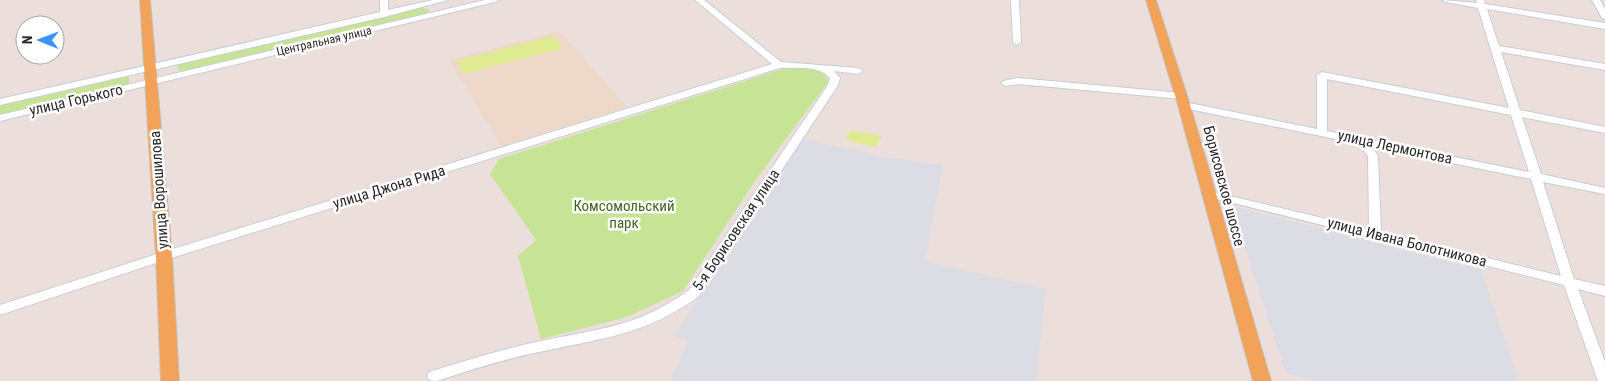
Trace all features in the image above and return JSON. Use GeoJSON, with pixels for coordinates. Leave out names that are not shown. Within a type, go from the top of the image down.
{"type":"FeatureCollection","features":[{"type":"Feature","properties":{"kind":"main road","name":"улица Ворошилова"},"geometry":{"type":"LineString","coordinates":[[145,0],[164,256],[170,381]]}},
{"type":"Feature","properties":{"kind":"main road","name":"Борисовское шоссе"},"geometry":{"type":"LineString","coordinates":[[1151,0],[1183,100],[1262,381]]}},
{"type":"Feature","properties":{"kind":"street"},"geometry":{"type":"LineString","coordinates":[[384,0],[384,14]]}},
{"type":"Feature","properties":{"kind":"street","name":"Центральная улица"},"geometry":{"type":"LineString","coordinates":[[152,75],[444,0]]}},
{"type":"Feature","properties":{"kind":"street"},"geometry":{"type":"LineString","coordinates":[[456,0],[455,4],[465,7]]}},
{"type":"Feature","properties":{"kind":"street","name":"Центральная улица"},"geometry":{"type":"LineString","coordinates":[[152,75],[495,0]]}},
{"type":"Feature","properties":{"kind":"street"},"geometry":{"type":"LineString","coordinates":[[699,0],[779,66],[819,67],[858,71]]}},
{"type":"Feature","properties":{"kind":"street"},"geometry":{"type":"LineString","coordinates":[[1015,0],[1017,42]]}},
{"type":"Feature","properties":{"kind":"street"},"geometry":{"type":"LineString","coordinates":[[1446,0],[1481,3],[1605,26]]}},
{"type":"Feature","properties":{"kind":"street"},"geometry":{"type":"LineString","coordinates":[[1596,0],[1605,16]]}},
{"type":"Feature","properties":{"kind":"street"},"geometry":{"type":"LineString","coordinates":[[1481,3],[1569,282],[1605,381]]}},
{"type":"Feature","properties":{"kind":"street"},"geometry":{"type":"LineString","coordinates":[[424,4],[434,9],[435,11],[431,15]]}},
{"type":"Feature","properties":{"kind":"street"},"geometry":{"type":"LineString","coordinates":[[1495,48],[1605,67]]}},
{"type":"Feature","properties":{"kind":"street","name":"улица Джона Рида"},"geometry":{"type":"LineString","coordinates":[[0,310],[164,256],[779,66]]}},
{"type":"Feature","properties":{"kind":"street","name":"5-я Борисовская улица"},"geometry":{"type":"LineString","coordinates":[[434,376],[516,351],[599,336],[630,328],[681,304],[694,293],[833,85],[834,78],[830,72],[819,67]]}},
{"type":"Feature","properties":{"kind":"street","name":"улица Горького"},"geometry":{"type":"LineString","coordinates":[[0,102],[152,75]]}},
{"type":"Feature","properties":{"kind":"street","name":"улица Горького"},"geometry":{"type":"LineString","coordinates":[[0,118],[152,75]]}},
{"type":"Feature","properties":{"kind":"street"},"geometry":{"type":"LineString","coordinates":[[1322,133],[1322,75],[1605,130]]}},
{"type":"Feature","properties":{"kind":"street","name":"улица Лермонтова"},"geometry":{"type":"LineString","coordinates":[[1006,84],[1018,81],[1183,100],[1322,133],[1605,191]]}},
{"type":"Feature","properties":{"kind":"street"},"geometry":{"type":"LineString","coordinates":[[1363,141],[1373,156],[1375,234]]}},
{"type":"Feature","properties":{"kind":"street","name":"улица Ивана Болотникова"},"geometry":{"type":"LineString","coordinates":[[1209,194],[1605,291]]}},
{"type":"Feature","properties":{"kind":"shaded area"},"geometry":{"type":"Polygon","coordinates":[[[560,31],[627,107],[501,146],[449,60],[560,31]]]}},
{"type":"Feature","properties":{"kind":"shaded area"},"geometry":{"type":"Polygon","coordinates":[[[804,139],[884,157],[943,165],[925,261],[1046,289],[1036,381],[671,381],[688,340],[673,336],[804,139]]]}},
{"type":"Feature","properties":{"kind":"shaded area"},"geometry":{"type":"Polygon","coordinates":[[[1231,206],[1481,270],[1519,381],[1314,381],[1286,373],[1231,206]]]}},
{"type":"Feature","properties":{"kind":"green space"},"geometry":{"type":"Polygon","coordinates":[[[419,7],[429,9],[429,13],[179,73],[177,64],[419,7]]]}},
{"type":"Feature","properties":{"kind":"green space"},"geometry":{"type":"Polygon","coordinates":[[[553,36],[563,48],[464,74],[456,61],[553,36]]]}},
{"type":"Feature","properties":{"kind":"green space","name":"Комсомольский парк"},"geometry":{"type":"Polygon","coordinates":[[[786,68],[816,70],[825,74],[828,82],[755,181],[683,291],[627,317],[541,339],[518,256],[536,240],[490,174],[499,159],[786,68]]]}},
{"type":"Feature","properties":{"kind":"green space"},"geometry":{"type":"Polygon","coordinates":[[[129,75],[129,85],[0,115],[0,104],[129,75]]]}},
{"type":"Feature","properties":{"kind":"green space"},"geometry":{"type":"Polygon","coordinates":[[[851,130],[882,136],[876,147],[845,140],[851,130]]]}}]}
